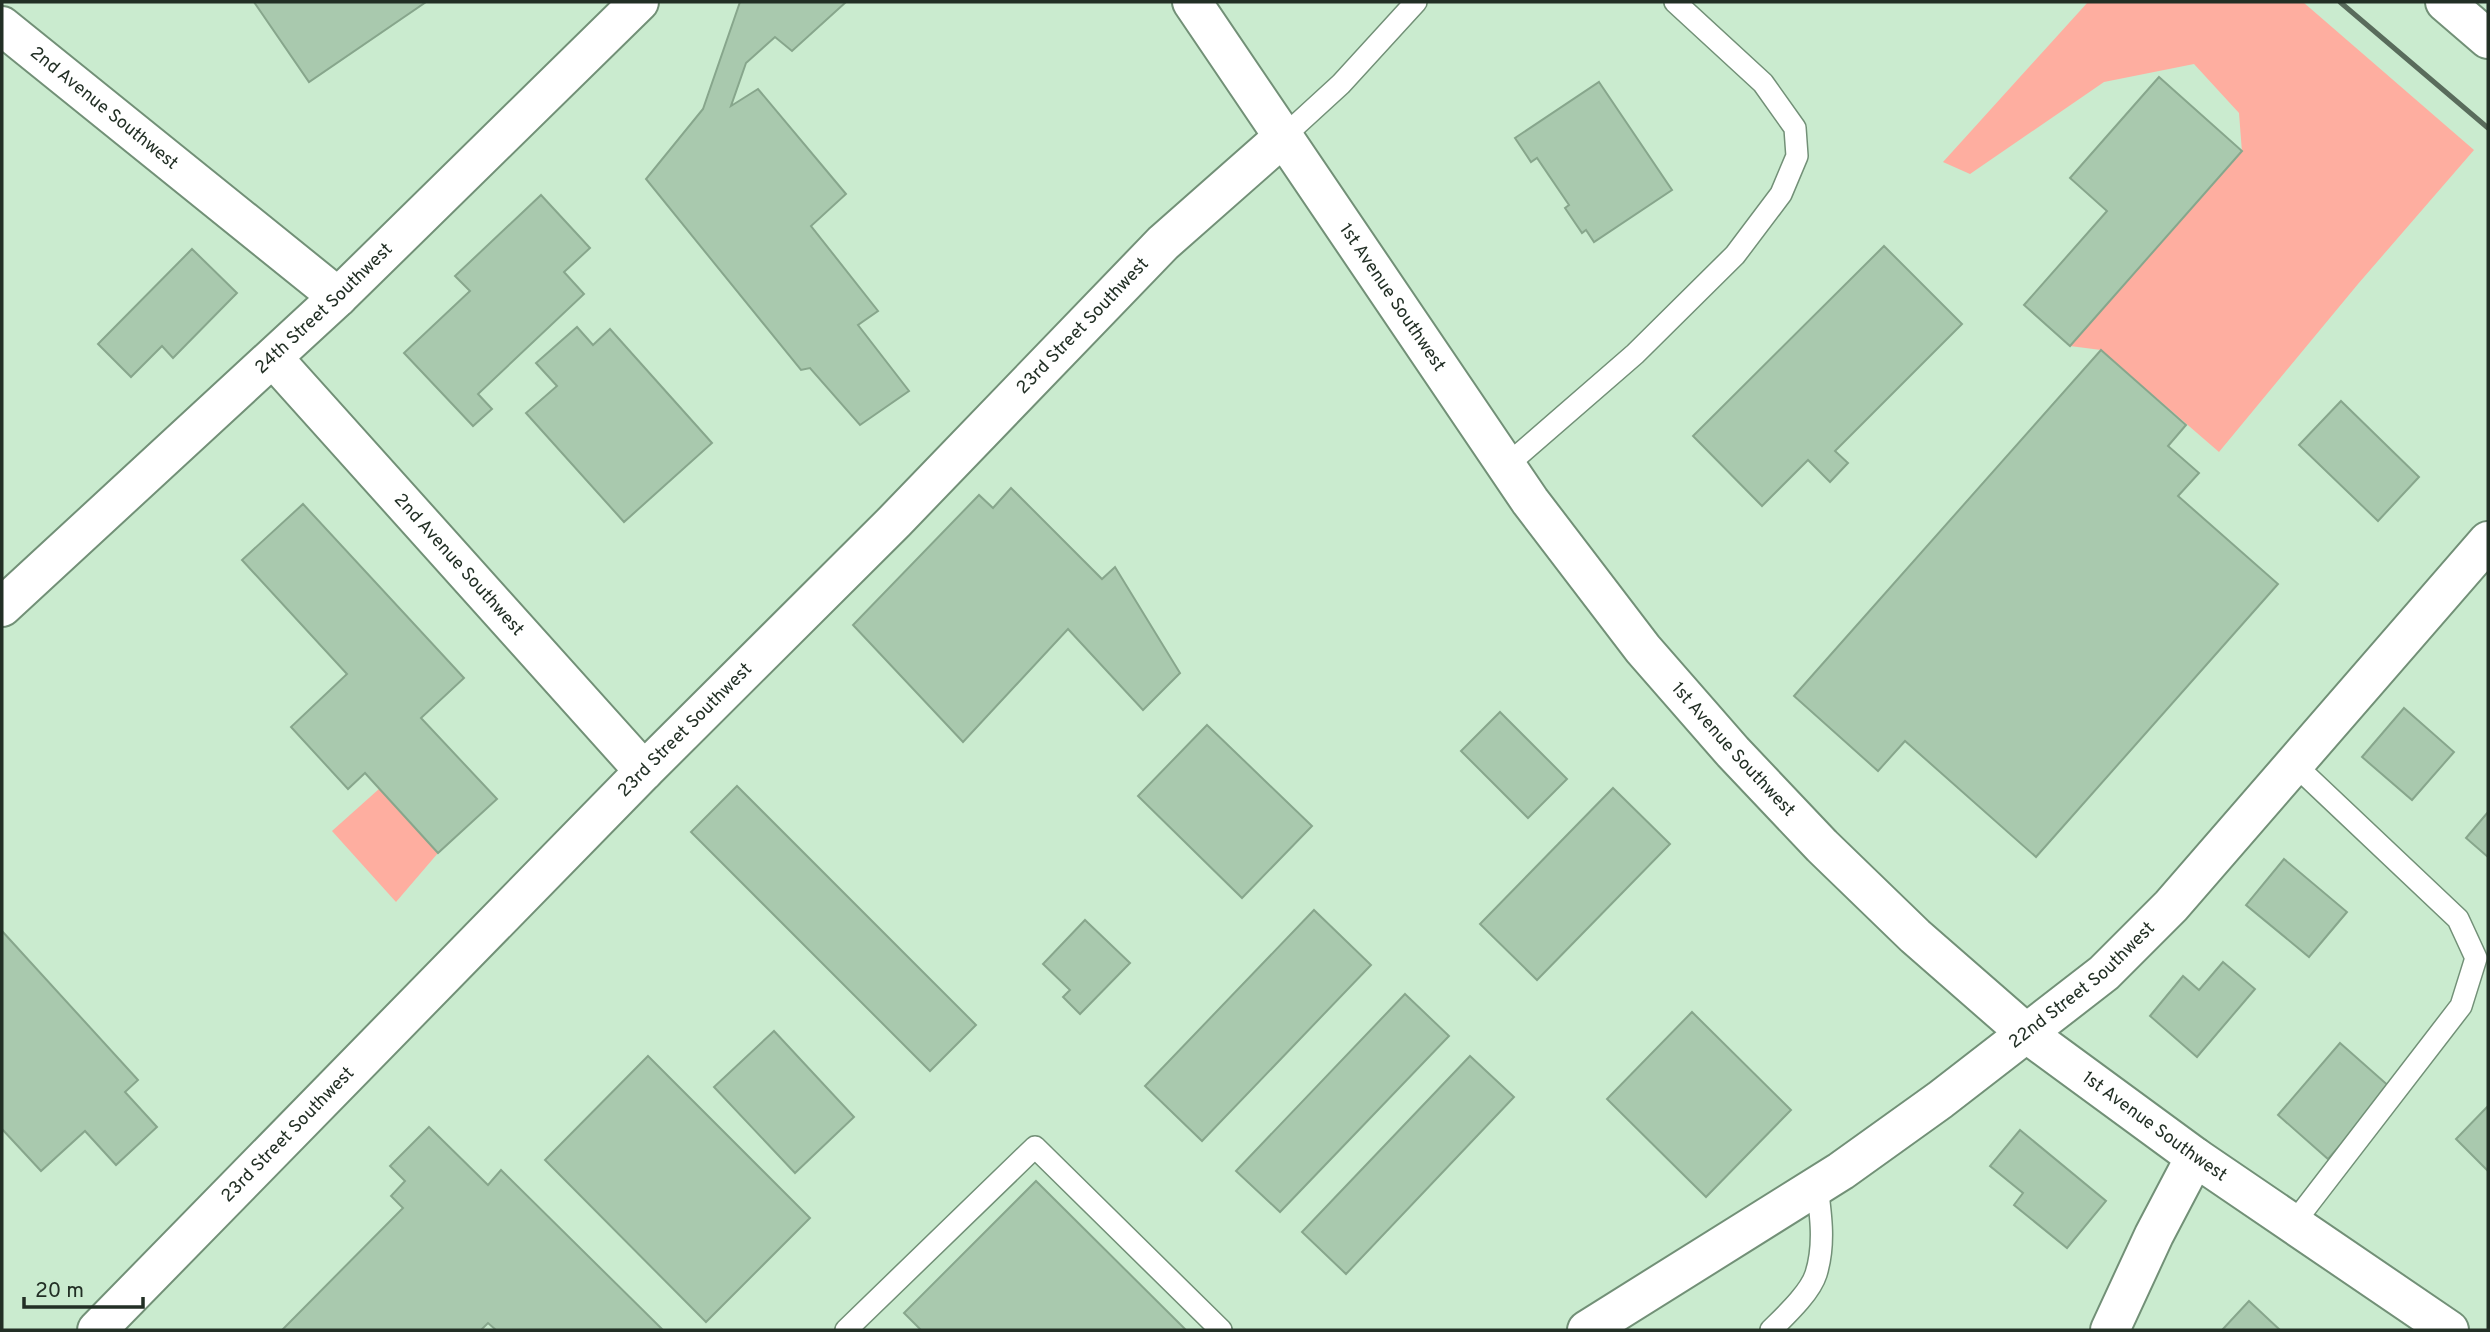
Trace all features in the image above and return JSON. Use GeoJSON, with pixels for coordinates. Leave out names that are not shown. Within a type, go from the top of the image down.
{"type":"FeatureCollection","features":[{"type":"Feature","properties":{"kind":"street","name":"24th Street Southwest"},"geometry":{"type":"LineString","coordinates":[[2,607],[338,297],[639,2]]}},
{"type":"Feature","properties":{"kind":"street","name":"1st Avenue Southwest"},"geometry":{"type":"LineString","coordinates":[[1192,2],[1530,501],[1643,649],[1733,752],[1822,846],[1915,936],[2026,1033],[2195,1157],[2449,1330]]}},
{"type":"Feature","properties":{"kind":"street"},"geometry":{"type":"LineString","coordinates":[[2445,2],[2488,39]]}},
{"type":"Feature","properties":{"kind":"street","name":"2nd Avenue Southwest"},"geometry":{"type":"LineString","coordinates":[[2,26],[338,297]]}},
{"type":"Feature","properties":{"kind":"street","name":"23rd Street Southwest"},"geometry":{"type":"LineString","coordinates":[[97,1330],[644,771],[895,521],[1163,243],[1282,138]]}},
{"type":"Feature","properties":{"kind":"street","name":"2nd Avenue Southwest"},"geometry":{"type":"LineString","coordinates":[[273,358],[644,771]]}},
{"type":"Feature","properties":{"kind":"street","name":"22nd Street Southwest"},"geometry":{"type":"LineString","coordinates":[[1587,1330],[1817,1186],[1940,1100],[2114,964],[2171,906],[2488,541]]}},
{"type":"Feature","properties":{"kind":"street"},"geometry":{"type":"LineString","coordinates":[[2110,1330],[2154,1235],[2195,1157]]}},
{"type":"Feature","properties":{"kind":"lane"},"geometry":{"type":"LineString","coordinates":[[1282,138],[1341,84],[1416,2]]}},
{"type":"Feature","properties":{"kind":"lane"},"geometry":{"type":"LineString","coordinates":[[1506,467],[1635,354],[1735,255],[1781,194],[1797,156],[1795,128],[1763,83],[1675,2]]}},
{"type":"Feature","properties":{"kind":"lane"},"geometry":{"type":"LineString","coordinates":[[2293,763],[2458,919],[2476,958],[2461,1006],[2293,1224]]}},
{"type":"Feature","properties":{"kind":"lane"},"geometry":{"type":"LineString","coordinates":[[846,1330],[1035,1147],[1221,1330]]}},
{"type":"Feature","properties":{"kind":"lane"},"geometry":{"type":"LineString","coordinates":[[1771,1330],[1793,1308],[1816,1276],[1823,1233],[1817,1186]]}},
{"type":"Feature","properties":{"kind":"shaded area"},"geometry":{"type":"Polygon","coordinates":[[[2088,2],[2303,2],[2474,150],[2358,284],[2219,452],[2101,350],[2070,346],[2242,152],[2239,113],[2194,64],[2104,82],[1970,174],[1943,162],[2088,2]]]}},
{"type":"Feature","properties":{"kind":"shaded area"},"geometry":{"type":"Polygon","coordinates":[[[379,789],[438,853],[396,902],[332,831],[379,789]]]}},
{"type":"Feature","properties":{"kind":"building"},"geometry":{"type":"Polygon","coordinates":[[[254,2],[426,2],[309,82],[254,2]]]}},
{"type":"Feature","properties":{"kind":"building"},"geometry":{"type":"Polygon","coordinates":[[[740,2],[846,2],[792,51],[775,37],[746,63],[731,106],[758,89],[846,194],[811,226],[878,311],[858,325],[909,391],[860,425],[810,368],[801,370],[646,179],[703,109],[740,2]]]}},
{"type":"Feature","properties":{"kind":"building"},"geometry":{"type":"Polygon","coordinates":[[[2159,77],[2242,151],[2070,346],[2024,305],[2107,211],[2070,178],[2159,77]]]}},
{"type":"Feature","properties":{"kind":"building"},"geometry":{"type":"Polygon","coordinates":[[[1599,82],[1672,190],[1594,242],[1586,230],[1582,233],[1565,208],[1569,205],[1537,158],[1531,162],[1515,138],[1599,82]]]}},
{"type":"Feature","properties":{"kind":"building"},"geometry":{"type":"Polygon","coordinates":[[[541,195],[590,248],[564,272],[584,294],[478,394],[492,409],[473,426],[404,353],[470,291],[455,276],[541,195]]]}},
{"type":"Feature","properties":{"kind":"building"},"geometry":{"type":"Polygon","coordinates":[[[1884,246],[1962,324],[1835,451],[1848,463],[1830,482],[1808,460],[1762,506],[1693,436],[1884,246]]]}},
{"type":"Feature","properties":{"kind":"building"},"geometry":{"type":"Polygon","coordinates":[[[192,249],[237,293],[173,358],[162,346],[131,377],[98,344],[192,249]]]}},
{"type":"Feature","properties":{"kind":"building"},"geometry":{"type":"Polygon","coordinates":[[[577,327],[593,345],[610,329],[712,443],[624,522],[526,413],[557,386],[536,363],[577,327]]]}},
{"type":"Feature","properties":{"kind":"building"},"geometry":{"type":"Polygon","coordinates":[[[2101,350],[2186,425],[2168,446],[2199,473],[2178,496],[2278,584],[2036,857],[1905,741],[1878,771],[1794,696],[2101,350]]]}},
{"type":"Feature","properties":{"kind":"building"},"geometry":{"type":"Polygon","coordinates":[[[2341,401],[2419,477],[2378,521],[2299,445],[2341,401]]]}},
{"type":"Feature","properties":{"kind":"building"},"geometry":{"type":"Polygon","coordinates":[[[1011,488],[1102,579],[1115,567],[1180,673],[1143,710],[1068,629],[963,742],[853,625],[979,495],[993,508],[1011,488]]]}},
{"type":"Feature","properties":{"kind":"building"},"geometry":{"type":"Polygon","coordinates":[[[303,504],[464,678],[421,718],[497,799],[438,853],[365,773],[348,789],[291,727],[347,674],[242,560],[303,504]]]}},
{"type":"Feature","properties":{"kind":"building"},"geometry":{"type":"Polygon","coordinates":[[[2404,708],[2454,752],[2412,800],[2362,757],[2404,708]]]}},
{"type":"Feature","properties":{"kind":"building"},"geometry":{"type":"Polygon","coordinates":[[[1500,712],[1567,779],[1528,818],[1461,751],[1500,712]]]}},
{"type":"Feature","properties":{"kind":"building"},"geometry":{"type":"Polygon","coordinates":[[[1207,725],[1312,826],[1242,898],[1138,796],[1207,725]]]}},
{"type":"Feature","properties":{"kind":"building"},"geometry":{"type":"Polygon","coordinates":[[[737,786],[976,1025],[930,1071],[691,832],[737,786]]]}},
{"type":"Feature","properties":{"kind":"building"},"geometry":{"type":"Polygon","coordinates":[[[1613,788],[1670,844],[1537,980],[1480,924],[1613,788]]]}},
{"type":"Feature","properties":{"kind":"building"},"geometry":{"type":"Polygon","coordinates":[[[2488,812],[2488,857],[2466,838],[2488,812]]]}},
{"type":"Feature","properties":{"kind":"building"},"geometry":{"type":"Polygon","coordinates":[[[2284,859],[2347,912],[2309,957],[2246,905],[2284,859]]]}},
{"type":"Feature","properties":{"kind":"building"},"geometry":{"type":"Polygon","coordinates":[[[1314,910],[1371,965],[1202,1141],[1145,1086],[1314,910]]]}},
{"type":"Feature","properties":{"kind":"building"},"geometry":{"type":"Polygon","coordinates":[[[1085,920],[1130,963],[1080,1014],[1063,997],[1070,990],[1043,964],[1085,920]]]}},
{"type":"Feature","properties":{"kind":"building"},"geometry":{"type":"Polygon","coordinates":[[[2,931],[138,1080],[125,1092],[157,1127],[116,1165],[85,1131],[41,1171],[2,1129],[2,931]]]}},
{"type":"Feature","properties":{"kind":"building"},"geometry":{"type":"Polygon","coordinates":[[[2223,962],[2255,989],[2197,1057],[2150,1016],[2183,976],[2199,990],[2223,962]]]}},
{"type":"Feature","properties":{"kind":"building"},"geometry":{"type":"Polygon","coordinates":[[[1405,994],[1449,1036],[1280,1212],[1236,1171],[1405,994]]]}},
{"type":"Feature","properties":{"kind":"building"},"geometry":{"type":"Polygon","coordinates":[[[1692,1012],[1791,1110],[1706,1197],[1607,1099],[1692,1012]]]}},
{"type":"Feature","properties":{"kind":"building"},"geometry":{"type":"Polygon","coordinates":[[[774,1031],[854,1117],[795,1173],[714,1087],[774,1031]]]}},
{"type":"Feature","properties":{"kind":"building"},"geometry":{"type":"Polygon","coordinates":[[[2340,1043],[2391,1088],[2328,1159],[2278,1115],[2340,1043]]]}},
{"type":"Feature","properties":{"kind":"building"},"geometry":{"type":"Polygon","coordinates":[[[648,1056],[810,1218],[706,1322],[545,1160],[648,1056]]]}},
{"type":"Feature","properties":{"kind":"building"},"geometry":{"type":"Polygon","coordinates":[[[1470,1056],[1514,1097],[1346,1274],[1302,1232],[1470,1056]]]}},
{"type":"Feature","properties":{"kind":"building"},"geometry":{"type":"Polygon","coordinates":[[[2488,1106],[2488,1171],[2456,1139],[2488,1106]]]}},
{"type":"Feature","properties":{"kind":"building"},"geometry":{"type":"Polygon","coordinates":[[[429,1127],[488,1185],[501,1170],[662,1329],[496,1330],[488,1323],[481,1330],[282,1330],[403,1208],[391,1196],[405,1181],[390,1166],[429,1127]]]}},
{"type":"Feature","properties":{"kind":"building"},"geometry":{"type":"Polygon","coordinates":[[[2020,1130],[2106,1201],[2067,1248],[2014,1205],[2023,1193],[1990,1166],[2020,1130]]]}},
{"type":"Feature","properties":{"kind":"building"},"geometry":{"type":"Polygon","coordinates":[[[1036,1181],[1186,1330],[921,1330],[904,1313],[1036,1181]]]}},
{"type":"Feature","properties":{"kind":"building"},"geometry":{"type":"Polygon","coordinates":[[[2249,1301],[2280,1330],[2222,1330],[2249,1301]]]}},
{"type":"Feature","properties":{"kind":"railway"},"geometry":{"type":"LineString","coordinates":[[2340,2],[2488,128]]}}]}
